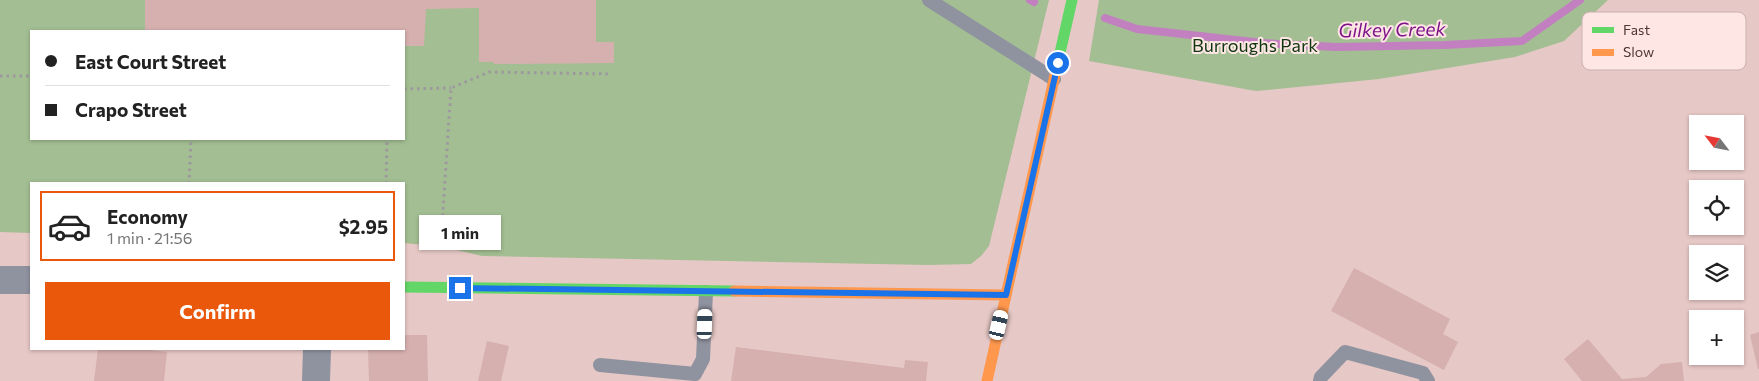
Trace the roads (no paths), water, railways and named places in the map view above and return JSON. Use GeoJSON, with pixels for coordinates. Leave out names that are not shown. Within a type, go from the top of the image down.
{"type":"FeatureCollection","features":[{"type":"Feature","properties":{"kind":"street"},"geometry":{"type":"LineString","coordinates":[[987,381],[1072,0]]}},
{"type":"Feature","properties":{"kind":"street"},"geometry":{"type":"LineString","coordinates":[[0,280],[30,280]]}},
{"type":"Feature","properties":{"kind":"street"},"geometry":{"type":"LineString","coordinates":[[405,287],[1006,295]]}},
{"type":"Feature","properties":{"kind":"street"},"geometry":{"type":"LineString","coordinates":[[316,381],[317,350]]}},
{"type":"Feature","properties":{"kind":"lane"},"geometry":{"type":"LineString","coordinates":[[929,0],[1054,79]]}},
{"type":"Feature","properties":{"kind":"lane"},"geometry":{"type":"LineString","coordinates":[[600,365],[695,374],[703,359],[706,292]]}},
{"type":"Feature","properties":{"kind":"lane"},"geometry":{"type":"LineString","coordinates":[[1320,381],[1321,377],[1345,352],[1422,373],[1428,381]]}},
{"type":"Feature","properties":{"kind":"waterway","name":"Gilkey Creek"},"geometry":{"type":"LineString","coordinates":[[1030,0],[1034,2]]}},
{"type":"Feature","properties":{"kind":"waterway","name":"Gilkey Creek"},"geometry":{"type":"LineString","coordinates":[[1105,18],[1137,29],[1263,43],[1336,47],[1445,45],[1522,41],[1580,0]]}},
{"type":"Feature","properties":{"kind":"park label","name":"Burroughs Park"},"geometry":{"type":"Point","coordinates":[1255,45]}}]}
